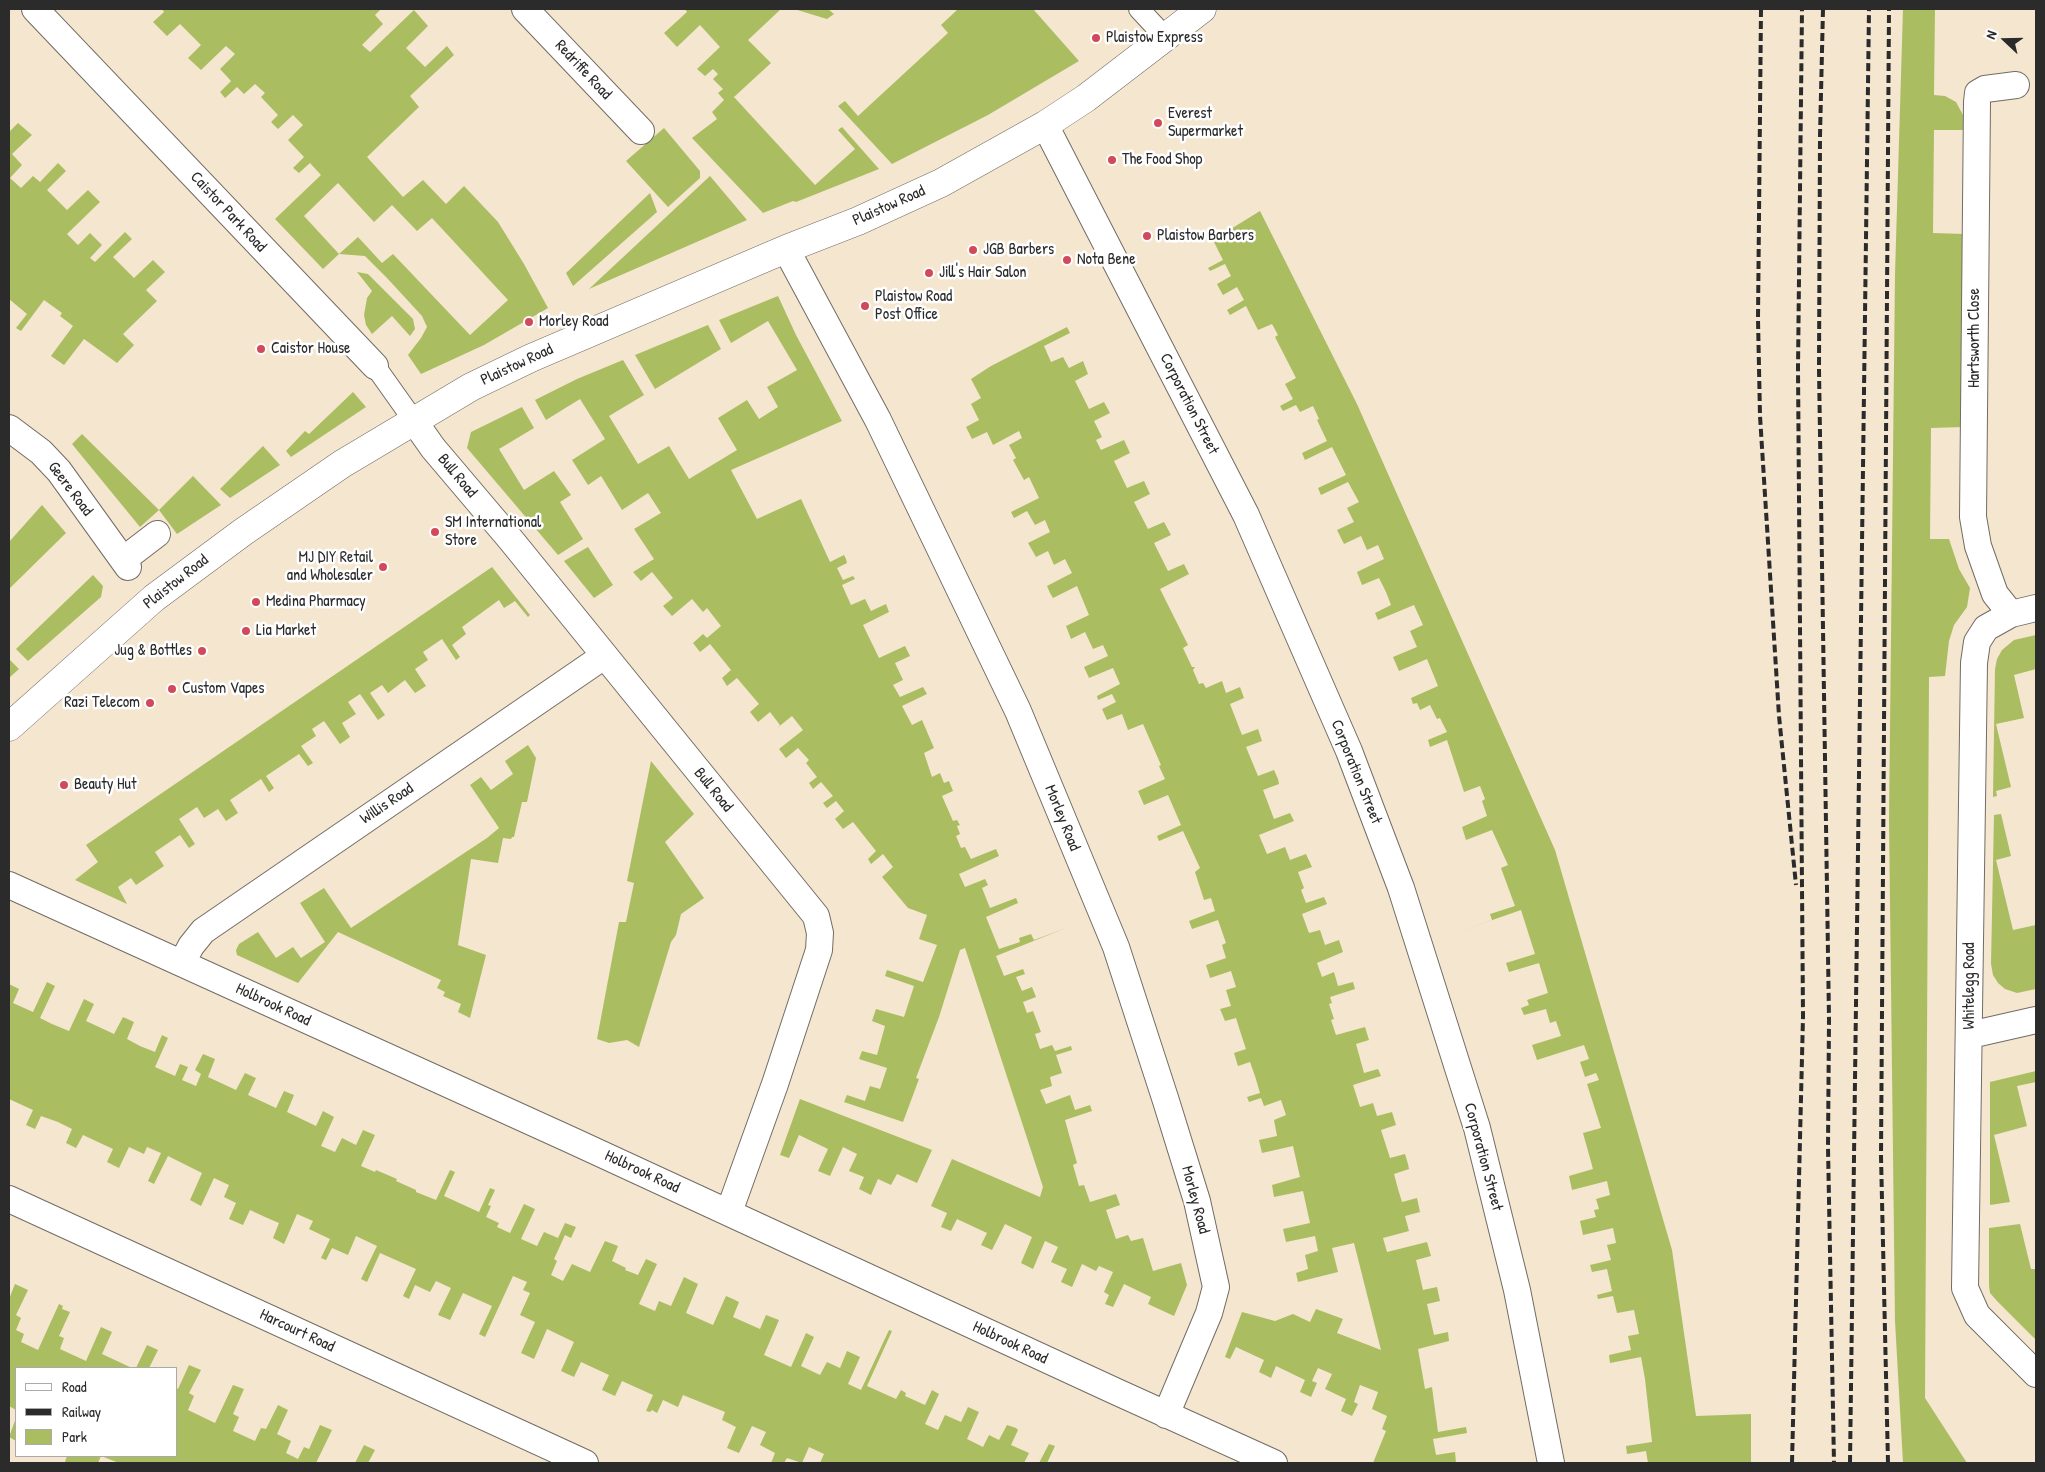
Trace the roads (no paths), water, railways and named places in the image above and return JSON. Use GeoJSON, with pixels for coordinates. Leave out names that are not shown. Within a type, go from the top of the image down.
{"type":"FeatureCollection","features":[{"type":"Feature","properties":{"kind":"main road","name":"Plaistow Road"},"geometry":{"type":"LineString","coordinates":[[9,727],[154,598],[243,532],[342,464],[471,386],[531,358],[786,249],[858,221],[941,183],[1045,125],[1086,98],[1202,9]]}},
{"type":"Feature","properties":{"kind":"street","name":"Caistor Park Road"},"geometry":{"type":"LineString","coordinates":[[35,9],[375,366],[414,421]]}},
{"type":"Feature","properties":{"kind":"street","name":"Redriffe Road"},"geometry":{"type":"LineString","coordinates":[[525,9],[641,131]]}},
{"type":"Feature","properties":{"kind":"street"},"geometry":{"type":"LineString","coordinates":[[1139,9],[1166,38]]}},
{"type":"Feature","properties":{"kind":"street","name":"Hartsworth Close"},"geometry":{"type":"LineString","coordinates":[[2011,614],[1995,594],[1978,546],[1973,517],[1977,102],[1978,92],[1985,88],[2028,85]]}},
{"type":"Feature","properties":{"kind":"street","name":"Corporation Street"},"geometry":{"type":"LineString","coordinates":[[1045,125],[1246,514],[1349,751],[1401,888],[1476,1128],[1517,1290],[1551,1463]]}},
{"type":"Feature","properties":{"kind":"street","name":"Morley Road"},"geometry":{"type":"LineString","coordinates":[[786,249],[878,420],[1018,711],[1116,948],[1166,1101],[1197,1201],[1216,1287],[1209,1313],[1166,1415]]}},
{"type":"Feature","properties":{"kind":"street","name":"Bull Road"},"geometry":{"type":"LineString","coordinates":[[414,421],[433,448],[816,916],[820,933],[819,950],[776,1084],[729,1212]]}},
{"type":"Feature","properties":{"kind":"street","name":"Geere Road"},"geometry":{"type":"LineString","coordinates":[[9,428],[41,452],[59,471],[126,564],[156,534]]}},
{"type":"Feature","properties":{"kind":"street","name":"Whitelegg Road"},"geometry":{"type":"LineString","coordinates":[[2036,608],[2011,614],[1986,628],[1977,642],[1974,663],[1970,823],[1970,1035],[1965,1288],[1977,1315],[2036,1374]]}},
{"type":"Feature","properties":{"kind":"street","name":"Willis Road"},"geometry":{"type":"LineString","coordinates":[[182,963],[191,946],[203,931],[604,656]]}},
{"type":"Feature","properties":{"kind":"street","name":"Holbrook Road"},"geometry":{"type":"LineString","coordinates":[[9,885],[729,1212],[1166,1415],[1274,1463]]}},
{"type":"Feature","properties":{"kind":"street"},"geometry":{"type":"LineString","coordinates":[[1970,1035],[2036,1020]]}},
{"type":"Feature","properties":{"kind":"street","name":"Harcourt Road"},"geometry":{"type":"LineString","coordinates":[[9,1199],[585,1463]]}},
{"type":"Feature","properties":{"kind":"railway"},"geometry":{"type":"LineString","coordinates":[[1761,9],[1758,319],[1760,416],[1779,716],[1796,885]]}},
{"type":"Feature","properties":{"kind":"railway"},"geometry":{"type":"LineString","coordinates":[[1792,1463],[1803,1017],[1798,368],[1802,9]]}},
{"type":"Feature","properties":{"kind":"railway"},"geometry":{"type":"LineString","coordinates":[[1823,9],[1820,136],[1819,369],[1829,1019],[1828,1147],[1834,1463]]}},
{"type":"Feature","properties":{"kind":"railway"},"geometry":{"type":"LineString","coordinates":[[1850,1463],[1869,9]]}},
{"type":"Feature","properties":{"kind":"railway"},"geometry":{"type":"LineString","coordinates":[[1888,1463],[1881,1156],[1889,9]]}},
{"type":"Feature","properties":{"kind":"place","name":"Plaistow Express"},"geometry":{"type":"Point","coordinates":[1096,38]}},
{"type":"Feature","properties":{"kind":"place","name":"Everest Supermarket"},"geometry":{"type":"Point","coordinates":[1158,123]}},
{"type":"Feature","properties":{"kind":"place","name":"The Food Shop"},"geometry":{"type":"Point","coordinates":[1112,160]}},
{"type":"Feature","properties":{"kind":"place","name":"Plaistow Barbers"},"geometry":{"type":"Point","coordinates":[1147,236]}},
{"type":"Feature","properties":{"kind":"place","name":"JGB Barbers"},"geometry":{"type":"Point","coordinates":[973,250]}},
{"type":"Feature","properties":{"kind":"place","name":"Nota Bene"},"geometry":{"type":"Point","coordinates":[1067,260]}},
{"type":"Feature","properties":{"kind":"place","name":"Jill's Hair Salon"},"geometry":{"type":"Point","coordinates":[929,273]}},
{"type":"Feature","properties":{"kind":"place","name":"Plaistow Road Post Office"},"geometry":{"type":"Point","coordinates":[865,306]}},
{"type":"Feature","properties":{"kind":"place","name":"Morley Road"},"geometry":{"type":"Point","coordinates":[529,322]}},
{"type":"Feature","properties":{"kind":"place","name":"Caistor House"},"geometry":{"type":"Point","coordinates":[261,349]}},
{"type":"Feature","properties":{"kind":"place","name":"SM International Store"},"geometry":{"type":"Point","coordinates":[435,532]}},
{"type":"Feature","properties":{"kind":"place","name":"MJ DIY Retail and Wholesaler"},"geometry":{"type":"Point","coordinates":[383,567]}},
{"type":"Feature","properties":{"kind":"place","name":"Medina Pharmacy"},"geometry":{"type":"Point","coordinates":[256,602]}},
{"type":"Feature","properties":{"kind":"place","name":"Lia Market"},"geometry":{"type":"Point","coordinates":[246,631]}},
{"type":"Feature","properties":{"kind":"place","name":"Jug & Bottles"},"geometry":{"type":"Point","coordinates":[202,651]}},
{"type":"Feature","properties":{"kind":"place","name":"Custom Vapes"},"geometry":{"type":"Point","coordinates":[172,689]}},
{"type":"Feature","properties":{"kind":"place","name":"Razi Telecom"},"geometry":{"type":"Point","coordinates":[150,703]}},
{"type":"Feature","properties":{"kind":"place","name":"Beauty Hut"},"geometry":{"type":"Point","coordinates":[64,785]}}]}
